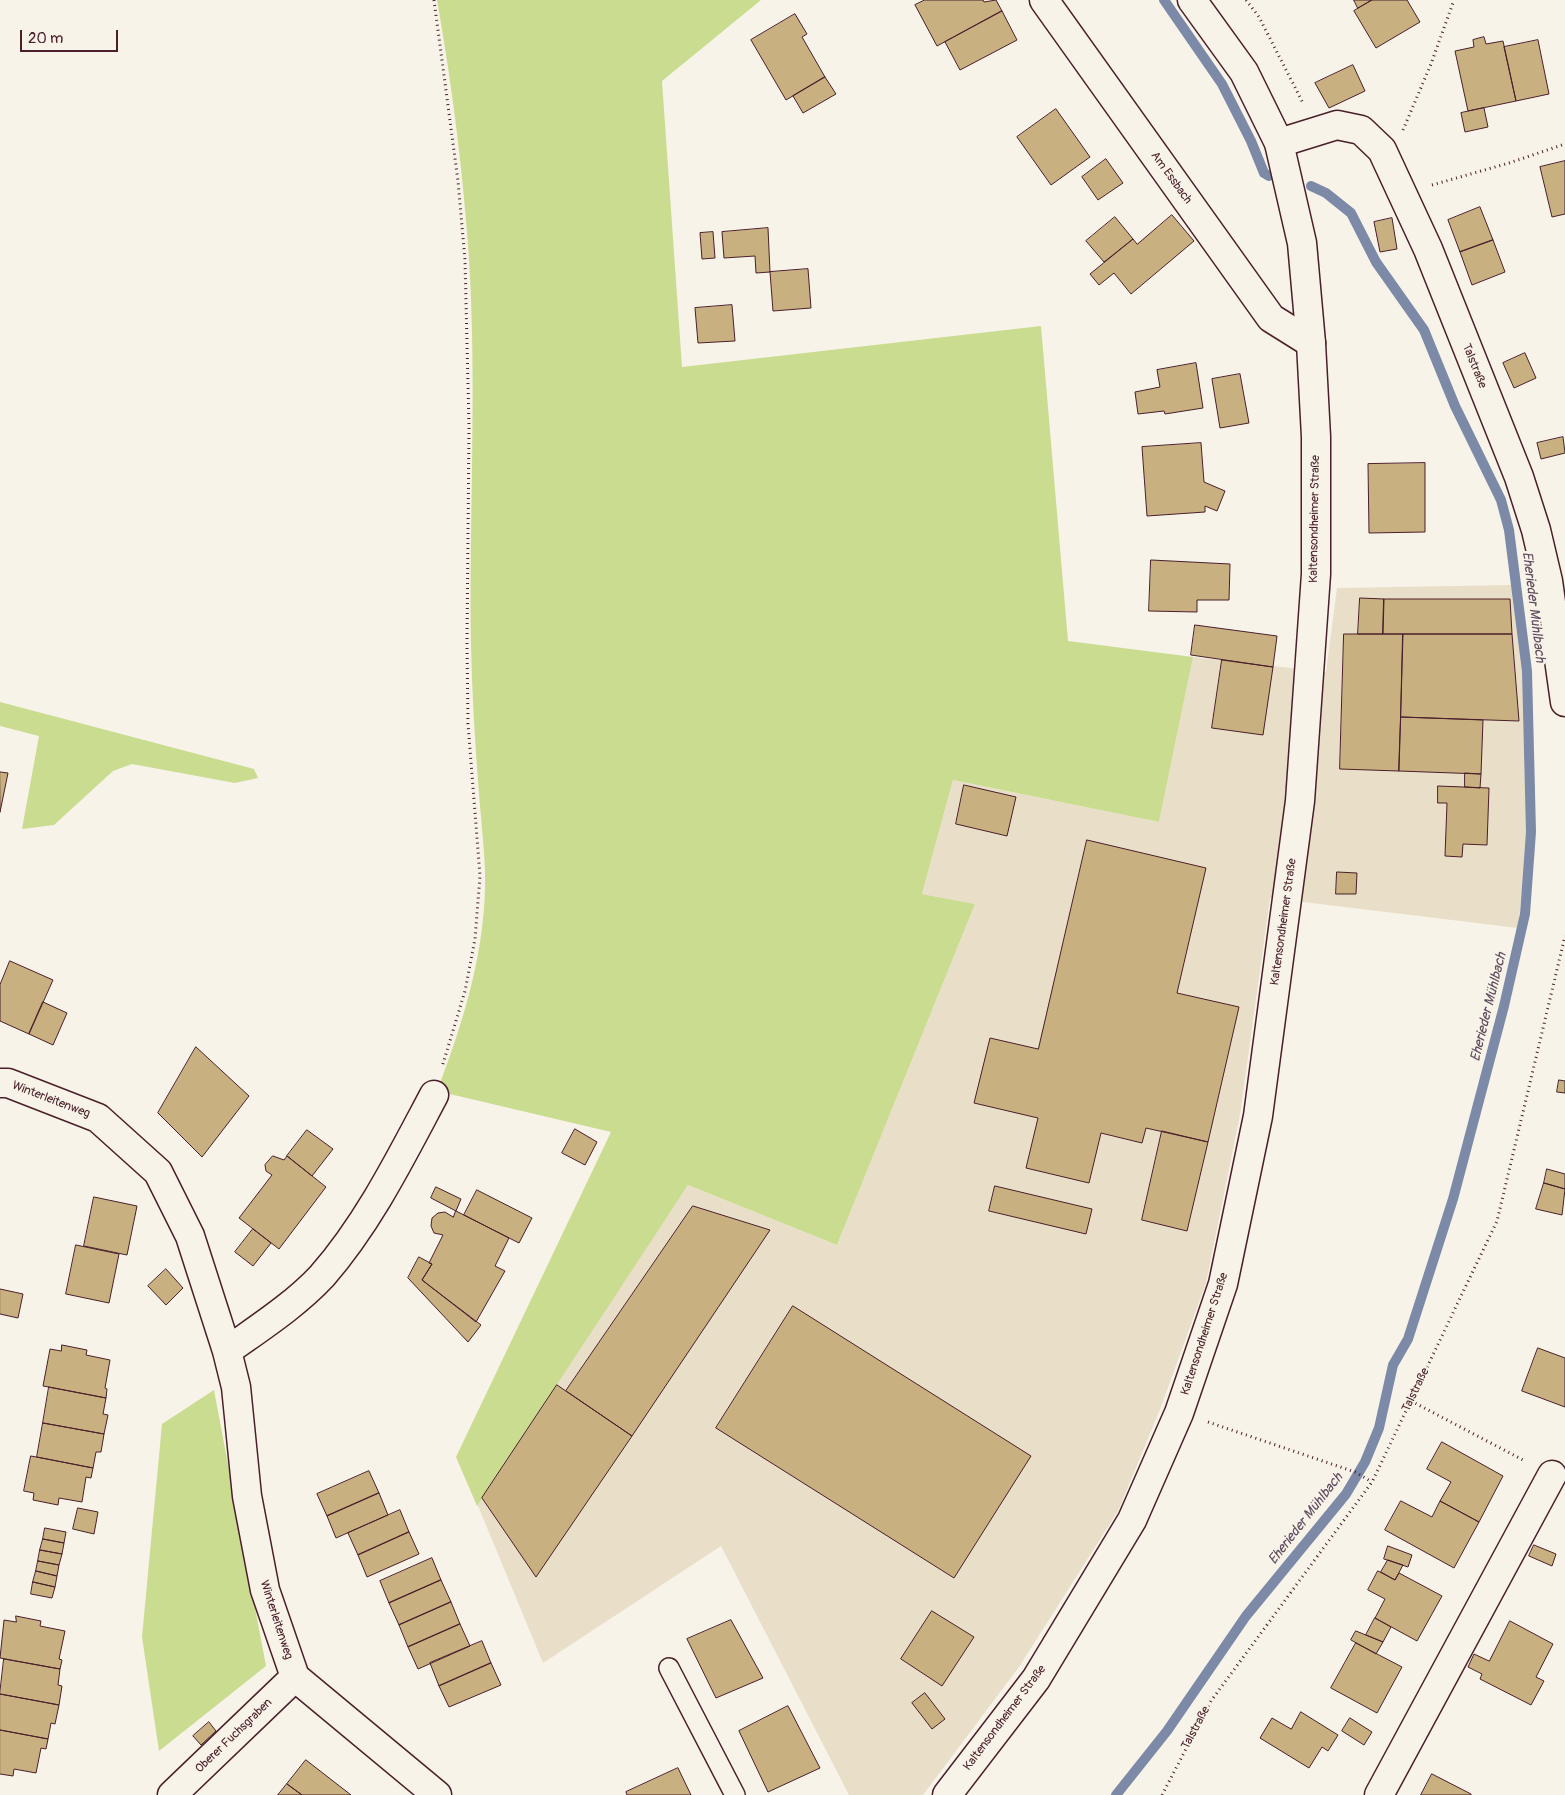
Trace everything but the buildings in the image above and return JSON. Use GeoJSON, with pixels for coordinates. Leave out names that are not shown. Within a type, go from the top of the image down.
{"type":"FeatureCollection","features":[{"type":"Feature","properties":{"kind":"street","name":"Am Essbach"},"geometry":{"type":"LineString","coordinates":[[1044,0],[1272,318],[1311,343]]}},
{"type":"Feature","properties":{"kind":"street","name":"Kaltensondheimer Straße"},"geometry":{"type":"LineString","coordinates":[[947,1795],[1036,1679],[1132,1520],[1179,1413],[1223,1284],[1258,1116],[1300,801],[1316,574],[1316,437],[1311,343],[1302,243],[1279,143],[1244,72],[1192,0]]}},
{"type":"Feature","properties":{"kind":"street","name":"Talstraße"},"geometry":{"type":"LineString","coordinates":[[1279,143],[1337,125],[1361,130],[1382,150],[1403,193],[1519,477],[1533,521],[1548,581],[1565,702]]}},
{"type":"Feature","properties":{"kind":"street","name":"Winterleitenweg"},"geometry":{"type":"LineString","coordinates":[[0,1082],[8,1083],[98,1118],[158,1172],[190,1236],[227,1351],[236,1387],[247,1496],[265,1590],[295,1677],[420,1790]]}},
{"type":"Feature","properties":{"kind":"street"},"geometry":{"type":"LineString","coordinates":[[227,1351],[281,1312],[321,1276],[361,1226],[397,1166],[434,1095]]}},
{"type":"Feature","properties":{"kind":"street"},"geometry":{"type":"LineString","coordinates":[[1379,1795],[1552,1475]]}},
{"type":"Feature","properties":{"kind":"street","name":"Oberer Fuchsgraben"},"geometry":{"type":"LineString","coordinates":[[172,1795],[295,1677]]}},
{"type":"Feature","properties":{"kind":"lane"},"geometry":{"type":"LineString","coordinates":[[669,1668],[735,1795]]}},
{"type":"Feature","properties":{"kind":"path"},"geometry":{"type":"LineString","coordinates":[[434,0],[452,134],[465,260],[469,426],[468,724],[480,876],[475,939],[465,991],[434,1095]]}},
{"type":"Feature","properties":{"kind":"path"},"geometry":{"type":"LineString","coordinates":[[1246,0],[1259,17],[1318,130]]}},
{"type":"Feature","properties":{"kind":"path"},"geometry":{"type":"LineString","coordinates":[[1382,150],[1397,145],[1431,64],[1454,0]]}},
{"type":"Feature","properties":{"kind":"path"},"geometry":{"type":"LineString","coordinates":[[1403,193],[1510,163],[1565,144]]}},
{"type":"Feature","properties":{"kind":"path","name":"Talstraße"},"geometry":{"type":"LineString","coordinates":[[1162,1795],[1211,1701],[1372,1482],[1498,1221],[1565,936]]}},
{"type":"Feature","properties":{"kind":"path"},"geometry":{"type":"LineString","coordinates":[[1411,1401],[1500,1448]]}},
{"type":"Feature","properties":{"kind":"path"},"geometry":{"type":"LineString","coordinates":[[1179,1413],[1332,1464],[1354,1472],[1372,1482]]}},
{"type":"Feature","properties":{"kind":"shaded area"},"geometry":{"type":"Polygon","coordinates":[[[1513,585],[1525,672],[1528,757],[1528,831],[1518,928],[1270,898],[1240,1115],[1206,1283],[1161,1407],[1118,1511],[1019,1667],[923,1795],[849,1795],[721,1546],[543,1663],[476,1501],[688,1185],[837,1245],[975,904],[922,894],[953,780],[1159,822],[1193,657],[1326,672],[1337,588],[1513,585]]]}},
{"type":"Feature","properties":{"kind":"green space"},"geometry":{"type":"Polygon","coordinates":[[[437,0],[761,0],[662,81],[682,367],[1041,326],[1068,641],[1193,657],[1159,822],[953,780],[922,894],[975,904],[837,1245],[688,1185],[477,1506],[456,1457],[611,1132],[437,1091],[456,1038],[472,983],[482,927],[485,871],[471,663],[473,403],[469,258],[456,128],[437,0]]]}},
{"type":"Feature","properties":{"kind":"green space"},"geometry":{"type":"Polygon","coordinates":[[[0,702],[254,769],[258,778],[235,783],[132,764],[113,771],[54,825],[22,829],[39,736],[0,726],[0,702]]]}},
{"type":"Feature","properties":{"kind":"green space"},"geometry":{"type":"Polygon","coordinates":[[[214,1390],[266,1666],[159,1751],[142,1637],[162,1424],[214,1390]]]}},
{"type":"Feature","properties":{"kind":"waterway","name":"Eherieder Mühlbach"},"geometry":{"type":"LineString","coordinates":[[1164,0],[1222,84],[1251,141],[1264,173],[1269,176]]}},
{"type":"Feature","properties":{"kind":"waterway","name":"Eherieder Mühlbach"},"geometry":{"type":"LineString","coordinates":[[1116,1795],[1167,1731],[1246,1616],[1346,1494],[1365,1462],[1379,1428],[1393,1365],[1408,1339],[1453,1199],[1504,1006],[1525,914],[1531,832],[1527,671],[1509,530],[1501,500],[1455,406],[1424,330],[1376,262],[1351,213],[1326,193],[1311,186]]}}]}
